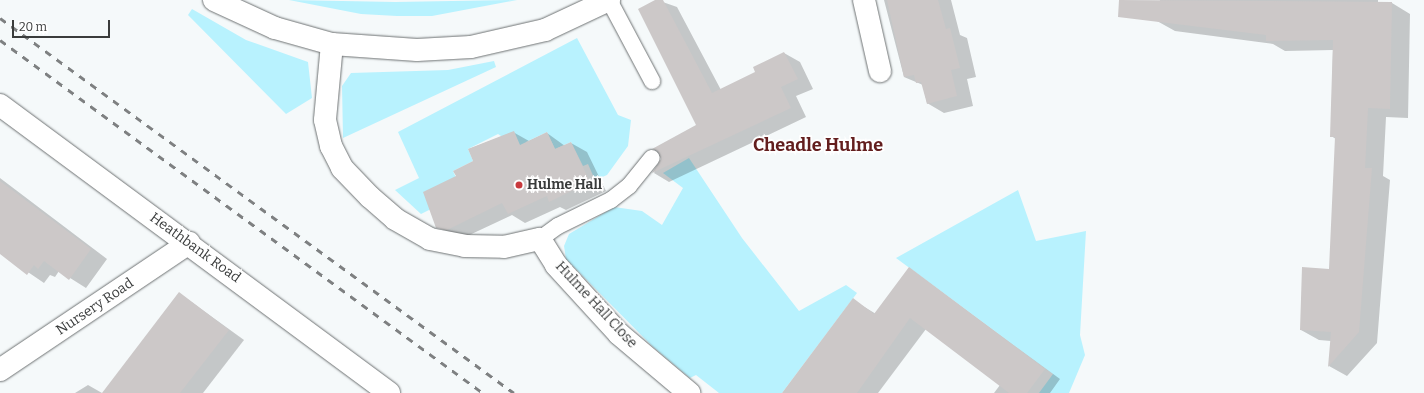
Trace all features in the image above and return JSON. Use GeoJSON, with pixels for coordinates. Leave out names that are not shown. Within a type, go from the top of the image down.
{"type":"FeatureCollection","features":[{"type":"Feature","properties":{"kind":"street"},"geometry":{"type":"LineString","coordinates":[[214,0],[275,28],[332,44],[417,50],[471,47],[545,30],[609,0]]}},
{"type":"Feature","properties":{"kind":"street"},"geometry":{"type":"LineString","coordinates":[[864,0],[880,71]]}},
{"type":"Feature","properties":{"kind":"street"},"geometry":{"type":"LineString","coordinates":[[332,44],[325,120],[331,146],[342,168],[370,197],[430,239],[465,246],[504,247],[540,239]]}},
{"type":"Feature","properties":{"kind":"street","name":"Heathbank Road"},"geometry":{"type":"LineString","coordinates":[[0,105],[189,243],[389,393]]}},
{"type":"Feature","properties":{"kind":"street","name":"Hulme Hall Close"},"geometry":{"type":"LineString","coordinates":[[540,239],[556,265],[619,334],[689,393]]}},
{"type":"Feature","properties":{"kind":"street","name":"Nursery Road"},"geometry":{"type":"LineString","coordinates":[[0,370],[189,243]]}},
{"type":"Feature","properties":{"kind":"lane"},"geometry":{"type":"LineString","coordinates":[[609,0],[652,81]]}},
{"type":"Feature","properties":{"kind":"lane"},"geometry":{"type":"LineString","coordinates":[[540,239],[558,226],[611,200],[629,186],[652,158]]}},
{"type":"Feature","properties":{"kind":"shaded area"},"geometry":{"type":"Polygon","coordinates":[[[289,0],[395,2],[517,0],[432,16],[397,16],[361,14],[289,0]]]}},
{"type":"Feature","properties":{"kind":"shaded area"},"geometry":{"type":"Polygon","coordinates":[[[192,9],[246,40],[308,62],[312,98],[286,114],[188,15],[192,9]]]}},
{"type":"Feature","properties":{"kind":"shaded area"},"geometry":{"type":"Polygon","coordinates":[[[577,38],[618,115],[631,120],[628,146],[607,175],[595,180],[588,164],[583,166],[571,142],[555,149],[547,132],[526,142],[534,158],[498,134],[468,149],[473,161],[453,171],[458,182],[431,209],[421,214],[395,190],[419,178],[398,132],[577,38]]]}},
{"type":"Feature","properties":{"kind":"shaded area"},"geometry":{"type":"Polygon","coordinates":[[[494,61],[496,67],[343,138],[342,86],[351,73],[448,70],[494,61]]]}},
{"type":"Feature","properties":{"kind":"shaded area"},"geometry":{"type":"Polygon","coordinates":[[[689,158],[742,238],[799,311],[846,285],[857,293],[782,393],[719,393],[696,375],[690,378],[652,346],[566,259],[564,246],[569,234],[614,207],[642,211],[662,225],[683,188],[663,173],[689,158]]]}},
{"type":"Feature","properties":{"kind":"shaded area"},"geometry":{"type":"Polygon","coordinates":[[[1018,190],[1036,241],[1086,231],[1080,335],[1085,355],[1069,393],[1039,393],[1053,374],[896,258],[1018,190]]]}},
{"type":"Feature","properties":{"kind":"building"},"geometry":{"type":"Polygon","coordinates":[[[655,0],[663,0],[712,93],[755,72],[753,67],[784,52],[798,79],[781,87],[791,108],[652,173],[661,159],[658,151],[652,149],[696,125],[638,9],[655,0]]]}},
{"type":"Feature","properties":{"kind":"building"},"geometry":{"type":"Polygon","coordinates":[[[887,0],[938,0],[946,29],[950,28],[960,68],[951,70],[957,96],[927,104],[921,82],[916,83],[914,75],[904,77],[887,0]]]}},
{"type":"Feature","properties":{"kind":"building"},"geometry":{"type":"Polygon","coordinates":[[[1119,0],[1392,2],[1390,109],[1368,108],[1365,168],[1372,168],[1359,332],[1328,367],[1331,332],[1300,330],[1302,267],[1329,269],[1335,137],[1330,137],[1333,40],[1266,41],[1266,35],[1118,17],[1119,0]]]}},
{"type":"Feature","properties":{"kind":"building","name":"Hulme Hall"},"geometry":{"type":"Polygon","coordinates":[[[514,131],[520,145],[547,132],[555,149],[571,142],[590,182],[549,202],[547,196],[508,214],[502,203],[447,230],[436,228],[423,192],[456,176],[453,171],[473,161],[468,149],[514,131]]]}},
{"type":"Feature","properties":{"kind":"building"},"geometry":{"type":"Polygon","coordinates":[[[0,181],[91,249],[69,280],[44,261],[38,269],[34,265],[27,275],[0,254],[0,181]]]}},
{"type":"Feature","properties":{"kind":"building"},"geometry":{"type":"Polygon","coordinates":[[[909,267],[1045,369],[1027,393],[1009,393],[910,318],[857,393],[782,393],[853,298],[874,314],[909,267]]]}},
{"type":"Feature","properties":{"kind":"building"},"geometry":{"type":"Polygon","coordinates":[[[179,292],[229,330],[180,393],[102,393],[179,292]]]}},
{"type":"Feature","properties":{"kind":"railway"},"geometry":{"type":"LineString","coordinates":[[0,18],[514,393]]}},
{"type":"Feature","properties":{"kind":"railway"},"geometry":{"type":"LineString","coordinates":[[0,40],[483,393]]}},
{"type":"Feature","properties":{"kind":"place","name":"Hulme Hall"},"geometry":{"type":"Point","coordinates":[519,185]}},
{"type":"Feature","properties":{"kind":"district","name":"Cheadle Hulme"},"geometry":{"type":"Point","coordinates":[818,145]}}]}
